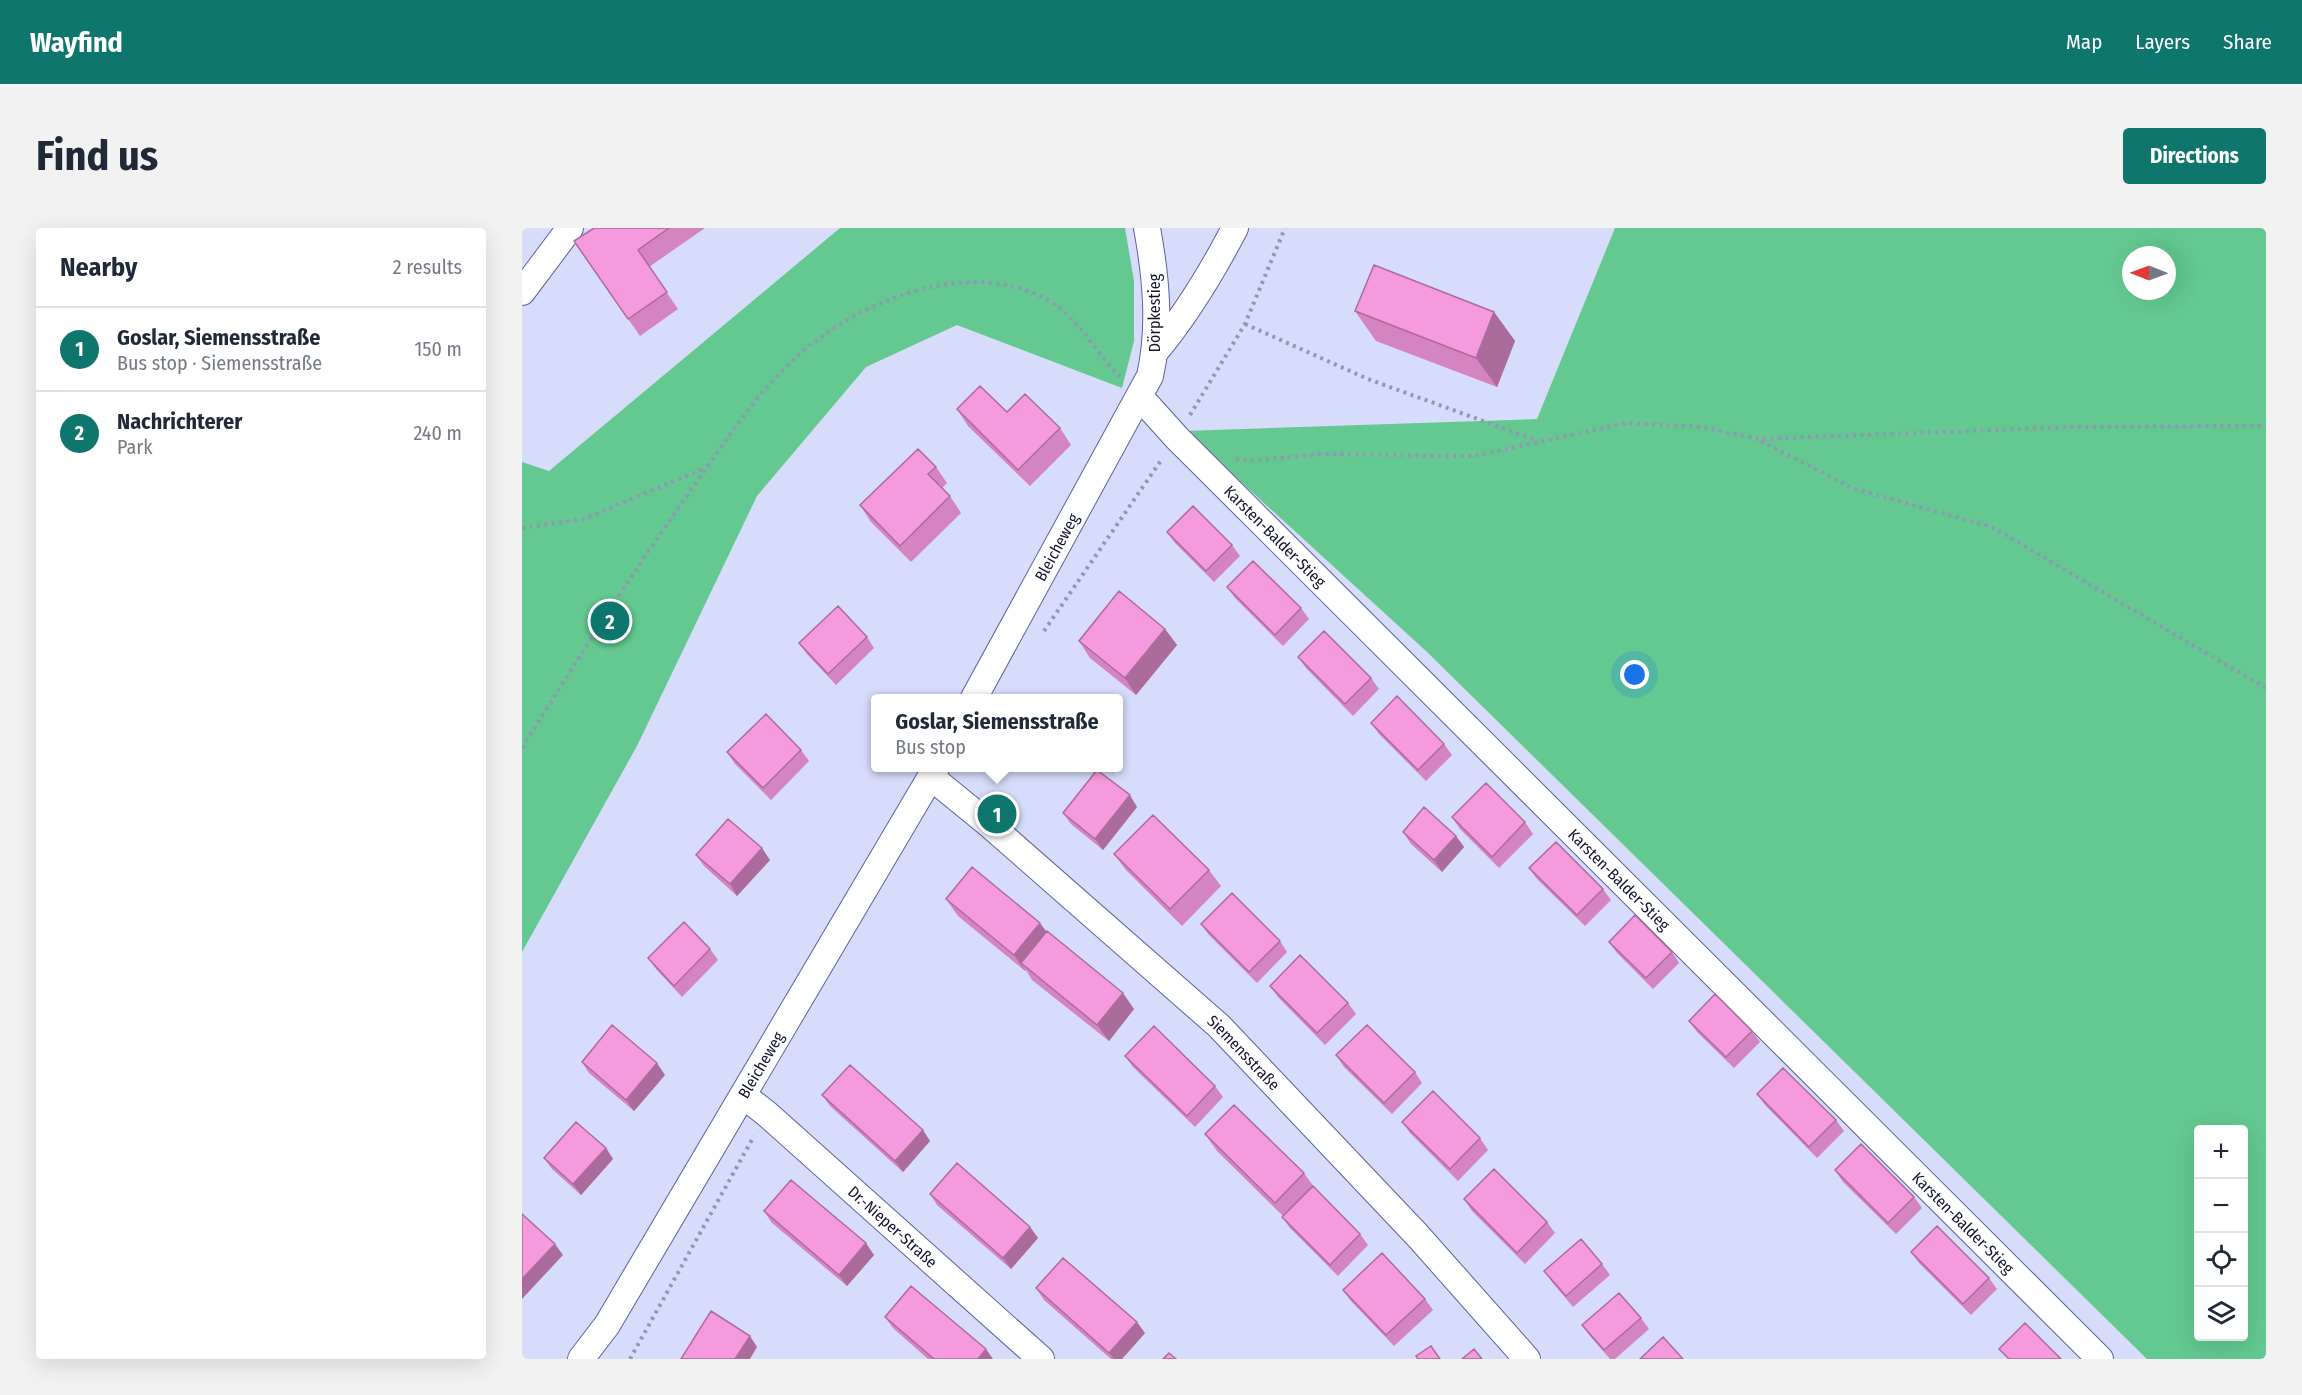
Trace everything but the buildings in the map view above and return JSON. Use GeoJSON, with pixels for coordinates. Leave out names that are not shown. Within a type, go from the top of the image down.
{"type":"FeatureCollection","features":[{"type":"Feature","properties":{"kind":"street"},"geometry":{"type":"LineString","coordinates":[[522,292],[570,228]]}},
{"type":"Feature","properties":{"kind":"street","name":"Dörpkestieg"},"geometry":{"type":"LineString","coordinates":[[1140,397],[1150,376],[1155,352],[1155,270],[1147,228]]}},
{"type":"Feature","properties":{"kind":"street"},"geometry":{"type":"LineString","coordinates":[[1155,352],[1177,325],[1211,273],[1235,228]]}},
{"type":"Feature","properties":{"kind":"street","name":"Karsten-Balder-Stieg"},"geometry":{"type":"LineString","coordinates":[[1140,397],[1177,438],[2100,1359]]}},
{"type":"Feature","properties":{"kind":"street","name":"Bleicheweg"},"geometry":{"type":"LineString","coordinates":[[977,694],[1140,397]]}},
{"type":"Feature","properties":{"kind":"street","name":"Bleicheweg"},"geometry":{"type":"LineString","coordinates":[[581,1359],[607,1325],[933,772]]}},
{"type":"Feature","properties":{"kind":"street","name":"Siemensstraße"},"geometry":{"type":"LineString","coordinates":[[933,772],[991,826],[1219,1026],[1418,1236],[1527,1359]]}},
{"type":"Feature","properties":{"kind":"street","name":"Dr.-Nieper-Straße"},"geometry":{"type":"LineString","coordinates":[[744,1096],[1041,1359]]}},
{"type":"Feature","properties":{"kind":"path"},"geometry":{"type":"LineString","coordinates":[[1038,640],[1177,438],[1245,324],[1285,228]]}},
{"type":"Feature","properties":{"kind":"path"},"geometry":{"type":"LineString","coordinates":[[522,747],[639,563],[743,416],[775,379],[808,348],[845,320],[882,302],[931,288],[982,283],[1021,290],[1044,298],[1062,310],[1082,328],[1118,375],[1140,397]]}},
{"type":"Feature","properties":{"kind":"path"},"geometry":{"type":"LineString","coordinates":[[1245,324],[1368,379],[1538,441]]}},
{"type":"Feature","properties":{"kind":"path"},"geometry":{"type":"LineString","coordinates":[[1227,458],[1249,461],[1321,454],[1474,456],[1626,423],[1702,427],[1758,440],[1852,488],[1992,527],[2266,688]]}},
{"type":"Feature","properties":{"kind":"path"},"geometry":{"type":"LineString","coordinates":[[1758,440],[2073,427],[2266,426]]}},
{"type":"Feature","properties":{"kind":"path"},"geometry":{"type":"LineString","coordinates":[[522,528],[584,519],[706,468]]}},
{"type":"Feature","properties":{"kind":"green space"},"geometry":{"type":"Polygon","coordinates":[[[840,228],[1125,228],[1134,281],[1134,341],[1122,388],[957,325],[866,367],[757,496],[637,746],[522,952],[522,462],[549,471],[840,228]]]}},
{"type":"Feature","properties":{"kind":"green space"},"geometry":{"type":"Polygon","coordinates":[[[1615,228],[2266,228],[2266,1359],[2147,1359],[1426,651],[1185,431],[1537,419],[1615,228]]]}},
{"type":"Feature","properties":{"kind":"place","name":"Nachrichterer"},"geometry":{"type":"Point","coordinates":[610,621]}},
{"type":"Feature","properties":{"kind":"place","name":"Goslar, Siemensstraße"},"geometry":{"type":"Point","coordinates":[997,814]}}]}
